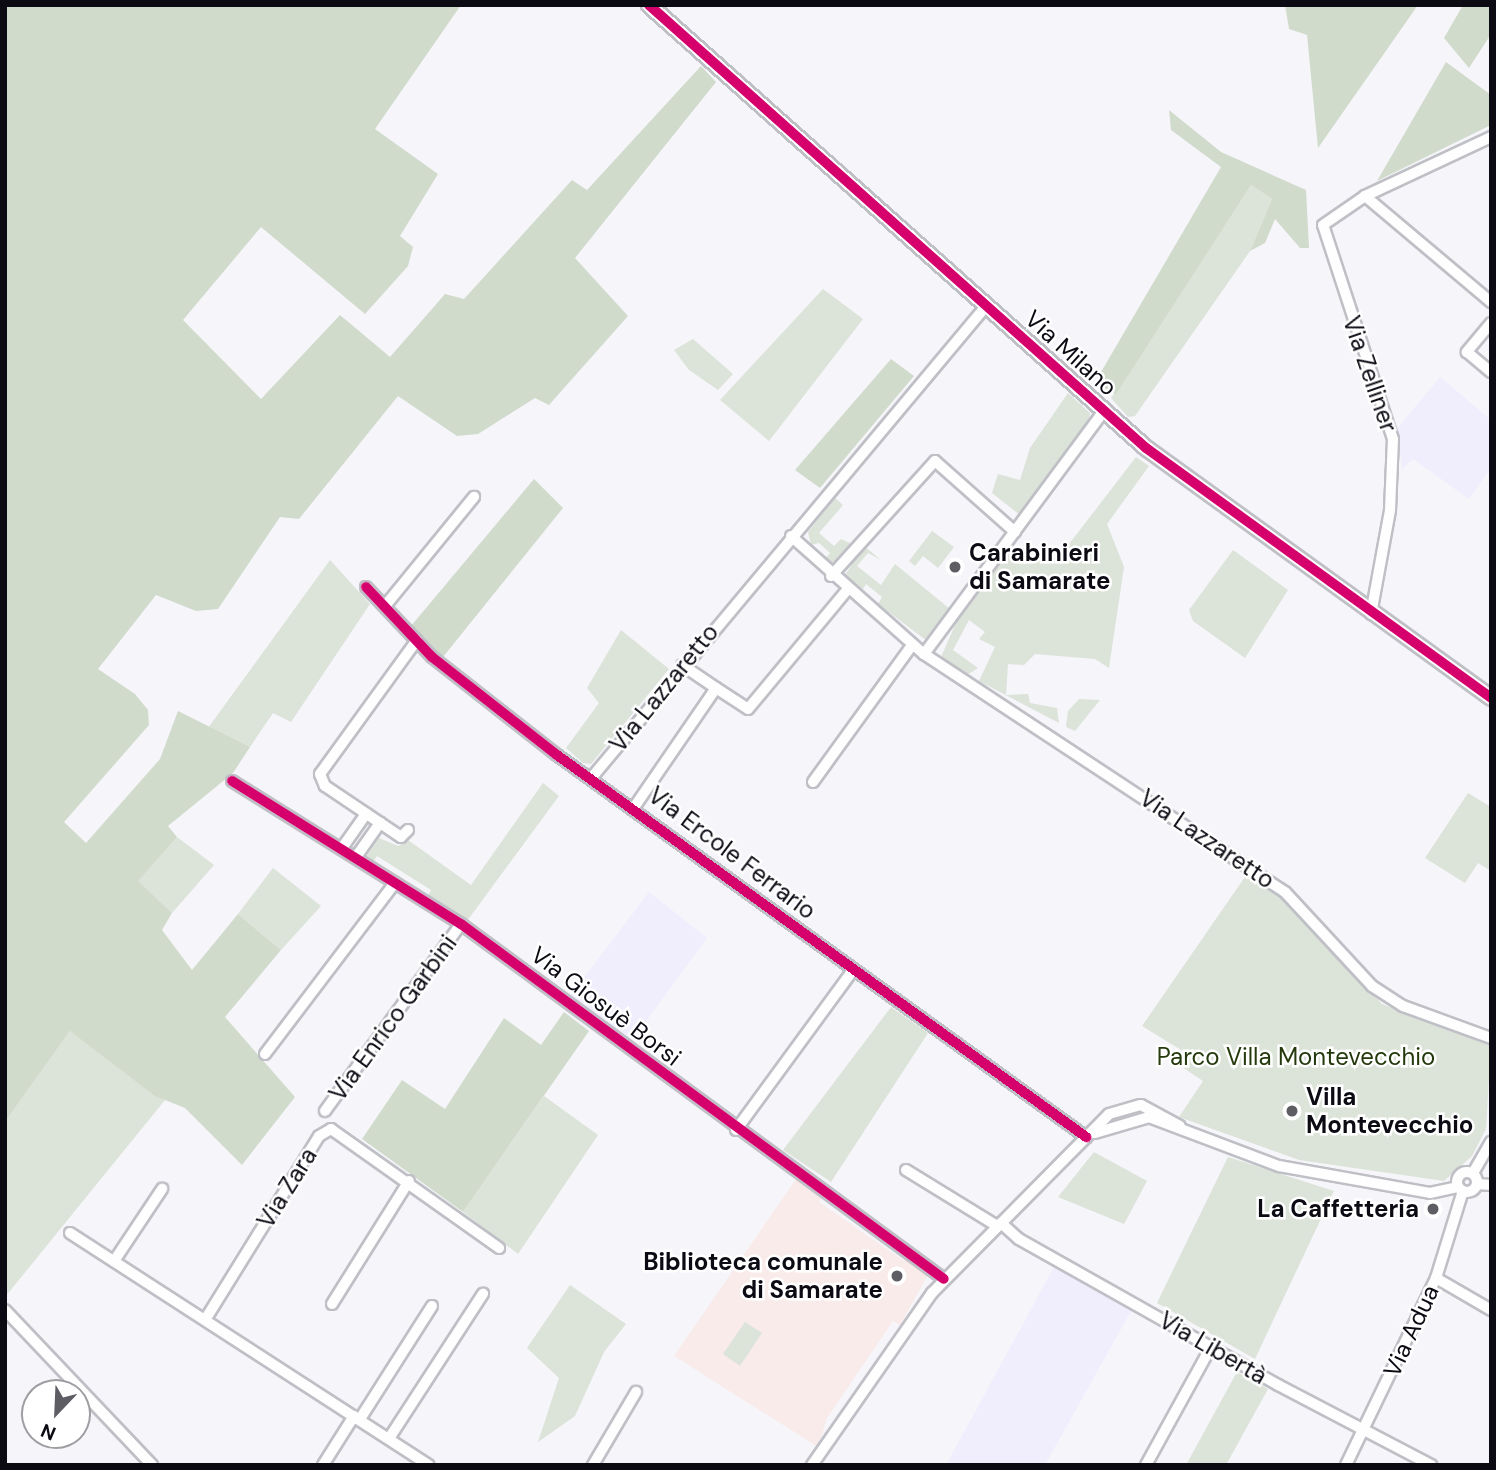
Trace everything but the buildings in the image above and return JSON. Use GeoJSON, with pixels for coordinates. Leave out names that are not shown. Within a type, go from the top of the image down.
{"type":"FeatureCollection","features":[{"type":"Feature","properties":{"kind":"street","name":"Via Milano"},"geometry":{"type":"LineString","coordinates":[[649,5],[1104,411],[1371,614],[1491,698]]}},
{"type":"Feature","properties":{"kind":"street"},"geometry":{"type":"LineString","coordinates":[[1491,137],[1364,196],[1491,302]]}},
{"type":"Feature","properties":{"kind":"street","name":"Via Zelliner"},"geometry":{"type":"LineString","coordinates":[[1364,196],[1325,220],[1326,248],[1393,439],[1390,510],[1371,614]]}},
{"type":"Feature","properties":{"kind":"street","name":"Via Lazzaretto"},"geometry":{"type":"LineString","coordinates":[[593,776],[682,664],[987,305]]}},
{"type":"Feature","properties":{"kind":"street"},"geometry":{"type":"LineString","coordinates":[[1491,323],[1467,352],[1491,372]]}},
{"type":"Feature","properties":{"kind":"street"},"geometry":{"type":"LineString","coordinates":[[924,654],[1104,411]]}},
{"type":"Feature","properties":{"kind":"street"},"geometry":{"type":"LineString","coordinates":[[831,576],[935,461],[1015,532]]}},
{"type":"Feature","properties":{"kind":"street"},"geometry":{"type":"LineString","coordinates":[[385,606],[474,496]]}},
{"type":"Feature","properties":{"kind":"street","name":"Via Lazzaretto"},"geometry":{"type":"LineString","coordinates":[[791,536],[831,576],[924,654],[1285,892],[1387,997],[1491,1038]]}},
{"type":"Feature","properties":{"kind":"street","name":"Via Ercole Ferrario"},"geometry":{"type":"LineString","coordinates":[[366,587],[417,640],[484,699],[635,806],[853,970],[1044,1101],[1086,1137]]}},
{"type":"Feature","properties":{"kind":"street"},"geometry":{"type":"LineString","coordinates":[[682,664],[748,709],[847,590]]}},
{"type":"Feature","properties":{"kind":"street"},"geometry":{"type":"LineString","coordinates":[[408,830],[401,837],[326,786],[320,774],[417,640]]}},
{"type":"Feature","properties":{"kind":"street"},"geometry":{"type":"LineString","coordinates":[[813,782],[912,645]]}},
{"type":"Feature","properties":{"kind":"street"},"geometry":{"type":"LineString","coordinates":[[635,806],[716,688]]}},
{"type":"Feature","properties":{"kind":"street","name":"Via Giosuè Borsi"},"geometry":{"type":"LineString","coordinates":[[232,781],[461,924],[736,1130],[944,1279]]}},
{"type":"Feature","properties":{"kind":"street"},"geometry":{"type":"LineString","coordinates":[[342,848],[366,814]]}},
{"type":"Feature","properties":{"kind":"street"},"geometry":{"type":"LineString","coordinates":[[356,857],[380,823]]}},
{"type":"Feature","properties":{"kind":"street"},"geometry":{"type":"LineString","coordinates":[[265,1054],[395,883]]}},
{"type":"Feature","properties":{"kind":"street","name":"Via Enrico Garbini"},"geometry":{"type":"LineString","coordinates":[[325,1111],[461,924]]}},
{"type":"Feature","properties":{"kind":"street"},"geometry":{"type":"LineString","coordinates":[[736,1130],[853,970]]}},
{"type":"Feature","properties":{"kind":"street"},"geometry":{"type":"LineString","coordinates":[[812,1465],[944,1279],[1109,1114],[1130,1105],[1150,1107],[1180,1126],[1279,1166],[1430,1193],[1477,1184],[1491,1185]]}},
{"type":"Feature","properties":{"kind":"street","name":"Via Zara"},"geometry":{"type":"LineString","coordinates":[[205,1320],[325,1132],[344,1133],[499,1248]]}},
{"type":"Feature","properties":{"kind":"street"},"geometry":{"type":"LineString","coordinates":[[1472,1173],[1490,1139]]}},
{"type":"Feature","properties":{"kind":"street","name":"Via Libertà"},"geometry":{"type":"LineString","coordinates":[[906,1170],[1019,1239],[1431,1465]]}},
{"type":"Feature","properties":{"kind":"street"},"geometry":{"type":"LineString","coordinates":[[1460,1189],[1459,1174],[1472,1173]]}},
{"type":"Feature","properties":{"kind":"street"},"geometry":{"type":"LineString","coordinates":[[1472,1173],[1477,1184]]}},
{"type":"Feature","properties":{"kind":"street"},"geometry":{"type":"LineString","coordinates":[[332,1304],[410,1181]]}},
{"type":"Feature","properties":{"kind":"street"},"geometry":{"type":"LineString","coordinates":[[114,1261],[162,1189]]}},
{"type":"Feature","properties":{"kind":"street","name":"Via Adua"},"geometry":{"type":"LineString","coordinates":[[1346,1465],[1436,1279],[1460,1189]]}},
{"type":"Feature","properties":{"kind":"street"},"geometry":{"type":"LineString","coordinates":[[71,1233],[390,1437],[429,1465]]}},
{"type":"Feature","properties":{"kind":"street"},"geometry":{"type":"LineString","coordinates":[[1436,1279],[1491,1310]]}},
{"type":"Feature","properties":{"kind":"street"},"geometry":{"type":"LineString","coordinates":[[390,1437],[483,1294]]}},
{"type":"Feature","properties":{"kind":"street"},"geometry":{"type":"LineString","coordinates":[[323,1465],[432,1306]]}},
{"type":"Feature","properties":{"kind":"street"},"geometry":{"type":"LineString","coordinates":[[6,1313],[149,1464]]}},
{"type":"Feature","properties":{"kind":"street"},"geometry":{"type":"LineString","coordinates":[[1146,1465],[1212,1347]]}},
{"type":"Feature","properties":{"kind":"street"},"geometry":{"type":"LineString","coordinates":[[593,1465],[636,1392]]}},
{"type":"Feature","properties":{"kind":"shaded area"},"geometry":{"type":"Polygon","coordinates":[[[1440,377],[1491,420],[1491,468],[1469,499],[1413,459],[1402,469],[1397,429],[1440,377]]]}},
{"type":"Feature","properties":{"kind":"shaded area"},"geometry":{"type":"Polygon","coordinates":[[[649,892],[707,938],[630,1043],[570,996],[649,892]]]}},
{"type":"Feature","properties":{"kind":"shaded area"},"geometry":{"type":"Polygon","coordinates":[[[796,1179],[822,1196],[819,1202],[904,1261],[910,1254],[928,1275],[900,1325],[893,1321],[827,1418],[818,1447],[674,1356],[796,1179]]]}},
{"type":"Feature","properties":{"kind":"shaded area"},"geometry":{"type":"Polygon","coordinates":[[[1054,1267],[1131,1311],[1045,1465],[946,1465],[1054,1267]]]}},
{"type":"Feature","properties":{"kind":"green space"},"geometry":{"type":"Polygon","coordinates":[[[5,5],[461,5],[375,129],[438,174],[400,236],[413,247],[408,266],[365,314],[261,227],[183,320],[261,399],[340,315],[390,357],[445,294],[464,299],[572,180],[587,190],[701,66],[716,82],[575,258],[628,316],[549,405],[535,398],[478,434],[457,436],[398,396],[299,519],[280,517],[218,609],[196,611],[156,595],[98,669],[135,694],[148,710],[149,725],[64,822],[86,843],[160,759],[178,711],[250,747],[233,773],[168,826],[177,837],[138,881],[172,913],[162,930],[192,970],[238,914],[281,950],[225,1017],[295,1097],[242,1165],[185,1108],[155,1096],[70,1031],[5,1122],[5,5]]]}},
{"type":"Feature","properties":{"kind":"green space"},"geometry":{"type":"Polygon","coordinates":[[[1285,5],[1418,5],[1318,148],[1307,35],[1289,29],[1285,5]]]}},
{"type":"Feature","properties":{"kind":"green space"},"geometry":{"type":"Polygon","coordinates":[[[1463,5],[1491,5],[1491,34],[1469,68],[1444,38],[1463,5]]]}},
{"type":"Feature","properties":{"kind":"green space"},"geometry":{"type":"Polygon","coordinates":[[[1446,62],[1491,95],[1491,125],[1377,181],[1446,62]]]}},
{"type":"Feature","properties":{"kind":"green space"},"geometry":{"type":"Polygon","coordinates":[[[1169,110],[1221,152],[1306,190],[1309,248],[1300,248],[1275,219],[1265,243],[1250,251],[1272,199],[1251,185],[1116,394],[1094,384],[1221,167],[1171,130],[1169,110]]]}},
{"type":"Feature","properties":{"kind":"green space"},"geometry":{"type":"Polygon","coordinates":[[[1251,185],[1272,199],[1250,251],[1135,416],[1128,417],[1111,398],[1251,185]]]}},
{"type":"Feature","properties":{"kind":"green space"},"geometry":{"type":"Polygon","coordinates":[[[823,289],[863,319],[769,441],[720,400],[823,289]]]}},
{"type":"Feature","properties":{"kind":"green space"},"geometry":{"type":"Polygon","coordinates":[[[693,339],[733,374],[718,390],[689,370],[674,350],[693,339]]]}},
{"type":"Feature","properties":{"kind":"green space"},"geometry":{"type":"Polygon","coordinates":[[[891,359],[914,376],[820,488],[795,470],[891,359]]]}},
{"type":"Feature","properties":{"kind":"green space"},"geometry":{"type":"Polygon","coordinates":[[[1068,393],[1090,413],[1089,422],[1020,515],[992,493],[998,474],[1020,480],[1030,448],[1068,393]]]}},
{"type":"Feature","properties":{"kind":"green space"},"geometry":{"type":"Polygon","coordinates":[[[1136,457],[1149,466],[1107,524],[1124,567],[1109,668],[1095,659],[1035,654],[1024,665],[1008,664],[1006,695],[1028,694],[1030,703],[1057,708],[1059,723],[979,681],[995,647],[979,639],[985,632],[969,620],[953,650],[978,668],[967,675],[941,657],[962,609],[1009,547],[1021,558],[1063,552],[1136,457]]]}},
{"type":"Feature","properties":{"kind":"green space"},"geometry":{"type":"Polygon","coordinates":[[[534,479],[563,508],[443,657],[411,626],[534,479]]]}},
{"type":"Feature","properties":{"kind":"green space"},"geometry":{"type":"Polygon","coordinates":[[[835,498],[843,505],[819,533],[834,546],[841,539],[852,544],[831,564],[825,559],[830,553],[819,543],[811,545],[808,532],[835,498]]]}},
{"type":"Feature","properties":{"kind":"green space"},"geometry":{"type":"Polygon","coordinates":[[[932,531],[954,547],[938,568],[923,556],[915,566],[909,561],[932,531]]]}},
{"type":"Feature","properties":{"kind":"green space"},"geometry":{"type":"Polygon","coordinates":[[[864,546],[881,560],[868,553],[857,566],[881,585],[895,564],[950,609],[927,641],[878,604],[882,597],[866,584],[863,589],[845,575],[864,546]]]}},
{"type":"Feature","properties":{"kind":"green space"},"geometry":{"type":"Polygon","coordinates":[[[1233,550],[1288,590],[1245,658],[1193,621],[1189,610],[1233,550]]]}},
{"type":"Feature","properties":{"kind":"green space"},"geometry":{"type":"Polygon","coordinates":[[[330,560],[370,604],[291,722],[273,713],[250,747],[208,728],[330,560]]]}},
{"type":"Feature","properties":{"kind":"green space"},"geometry":{"type":"Polygon","coordinates":[[[621,630],[669,669],[591,764],[583,763],[566,748],[599,703],[587,688],[621,630]]]}},
{"type":"Feature","properties":{"kind":"green space"},"geometry":{"type":"Polygon","coordinates":[[[1079,699],[1100,700],[1075,731],[1066,727],[1068,711],[1079,699]]]}},
{"type":"Feature","properties":{"kind":"green space"},"geometry":{"type":"Polygon","coordinates":[[[543,783],[559,796],[467,921],[428,897],[431,890],[377,856],[373,862],[366,857],[379,838],[398,846],[408,840],[471,885],[543,783]]]}},
{"type":"Feature","properties":{"kind":"green space"},"geometry":{"type":"Polygon","coordinates":[[[1468,793],[1491,807],[1491,871],[1478,863],[1465,883],[1425,858],[1468,793]]]}},
{"type":"Feature","properties":{"kind":"green space"},"geometry":{"type":"Polygon","coordinates":[[[177,837],[214,865],[172,913],[137,881],[177,837]]]}},
{"type":"Feature","properties":{"kind":"green space"},"geometry":{"type":"Polygon","coordinates":[[[273,868],[321,906],[281,950],[238,914],[273,868]]]}},
{"type":"Feature","properties":{"kind":"green space","name":"Parco Villa Montevecchio"},"geometry":{"type":"Polygon","coordinates":[[[1247,874],[1290,905],[1382,1004],[1491,1046],[1486,1129],[1472,1156],[1444,1181],[1299,1160],[1179,1117],[1203,1081],[1179,1065],[1186,1053],[1142,1026],[1247,874]]]}},
{"type":"Feature","properties":{"kind":"green space"},"geometry":{"type":"Polygon","coordinates":[[[891,1007],[928,1033],[831,1182],[783,1150],[891,1007]]]}},
{"type":"Feature","properties":{"kind":"green space"},"geometry":{"type":"Polygon","coordinates":[[[564,1012],[589,1031],[463,1212],[362,1139],[402,1080],[445,1109],[504,1018],[541,1045],[564,1012]]]}},
{"type":"Feature","properties":{"kind":"green space"},"geometry":{"type":"Polygon","coordinates":[[[70,1031],[165,1100],[5,1297],[5,1122],[70,1031]]]}},
{"type":"Feature","properties":{"kind":"green space"},"geometry":{"type":"Polygon","coordinates":[[[544,1096],[598,1135],[518,1254],[463,1212],[544,1096]]]}},
{"type":"Feature","properties":{"kind":"green space"},"geometry":{"type":"Polygon","coordinates":[[[1094,1152],[1147,1181],[1124,1224],[1058,1197],[1094,1152]]]}},
{"type":"Feature","properties":{"kind":"green space"},"geometry":{"type":"Polygon","coordinates":[[[1228,1157],[1334,1191],[1255,1359],[1157,1303],[1228,1157]]]}},
{"type":"Feature","properties":{"kind":"green space"},"geometry":{"type":"Polygon","coordinates":[[[570,1285],[626,1324],[604,1352],[575,1416],[538,1442],[559,1378],[527,1348],[570,1285]]]}},
{"type":"Feature","properties":{"kind":"green space"},"geometry":{"type":"Polygon","coordinates":[[[745,1322],[762,1333],[740,1366],[723,1354],[745,1322]]]}},
{"type":"Feature","properties":{"kind":"green space"},"geometry":{"type":"Polygon","coordinates":[[[1237,1372],[1268,1389],[1226,1465],[1186,1465],[1237,1372]]]}},
{"type":"Feature","properties":{"kind":"cycle path"},"geometry":{"type":"LineString","coordinates":[[649,5],[1146,448],[1491,698]]}},
{"type":"Feature","properties":{"kind":"cycle path"},"geometry":{"type":"LineString","coordinates":[[366,587],[432,657],[557,755],[1086,1137]]}},
{"type":"Feature","properties":{"kind":"cycle path"},"geometry":{"type":"LineString","coordinates":[[232,781],[461,924],[944,1279]]}},
{"type":"Feature","properties":{"kind":"place","name":"Carabinieri di Samarate"},"geometry":{"type":"Point","coordinates":[955,567]}},
{"type":"Feature","properties":{"kind":"place","name":"Villa Montevecchio"},"geometry":{"type":"Point","coordinates":[1292,1111]}},
{"type":"Feature","properties":{"kind":"place","name":"La Caffetteria"},"geometry":{"type":"Point","coordinates":[1433,1209]}},
{"type":"Feature","properties":{"kind":"place","name":"Biblioteca comunale di Samarate"},"geometry":{"type":"Point","coordinates":[897,1276]}}]}
